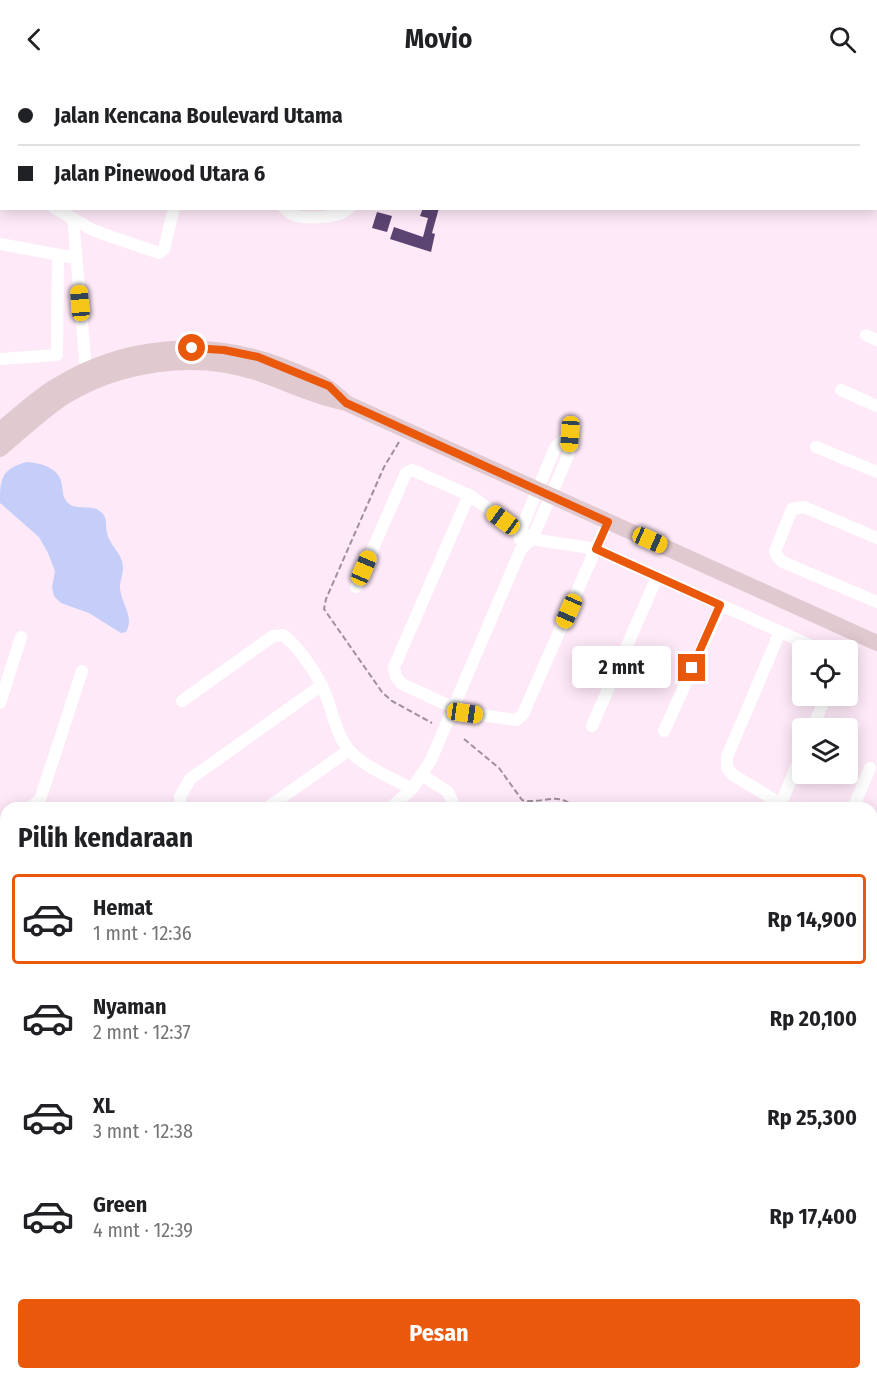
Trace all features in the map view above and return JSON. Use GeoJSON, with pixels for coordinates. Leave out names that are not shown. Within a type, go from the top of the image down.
{"type":"FeatureCollection","features":[{"type":"Feature","properties":{"kind":"street"},"geometry":{"type":"LineString","coordinates":[[58,210],[95,231],[152,253],[159,253],[164,249],[174,210]]}},
{"type":"Feature","properties":{"kind":"street"},"geometry":{"type":"LineString","coordinates":[[287,210],[295,216],[343,213],[347,210]]}},
{"type":"Feature","properties":{"kind":"street"},"geometry":{"type":"LineString","coordinates":[[73,218],[89,376]]}},
{"type":"Feature","properties":{"kind":"street"},"geometry":{"type":"LineString","coordinates":[[0,244],[76,258]]}},
{"type":"Feature","properties":{"kind":"street"},"geometry":{"type":"LineString","coordinates":[[0,359],[57,355],[57,255]]}},
{"type":"Feature","properties":{"kind":"street"},"geometry":{"type":"LineString","coordinates":[[0,430],[57,385],[89,376],[160,364],[222,364],[254,371],[323,399],[346,403],[877,643]]}},
{"type":"Feature","properties":{"kind":"street"},"geometry":{"type":"LineString","coordinates":[[0,449],[89,376]]}},
{"type":"Feature","properties":{"kind":"street"},"geometry":{"type":"LineString","coordinates":[[841,390],[877,405]]}},
{"type":"Feature","properties":{"kind":"street"},"geometry":{"type":"LineString","coordinates":[[816,447],[877,472]]}},
{"type":"Feature","properties":{"kind":"street"},"geometry":{"type":"LineString","coordinates":[[356,587],[406,473],[412,470],[469,495],[532,539],[596,549],[798,640]]}},
{"type":"Feature","properties":{"kind":"street"},"geometry":{"type":"LineString","coordinates":[[521,549],[520,532],[543,494]]}},
{"type":"Feature","properties":{"kind":"street"},"geometry":{"type":"LineString","coordinates":[[397,802],[412,789],[422,775],[521,549],[532,539],[543,494]]}},
{"type":"Feature","properties":{"kind":"street"},"geometry":{"type":"LineString","coordinates":[[469,495],[394,667],[396,677],[402,684],[465,713],[517,720],[523,714],[608,522]]}},
{"type":"Feature","properties":{"kind":"street"},"geometry":{"type":"LineString","coordinates":[[877,538],[804,507],[797,507],[792,509],[776,551],[779,559],[877,602]]}},
{"type":"Feature","properties":{"kind":"street"},"geometry":{"type":"LineString","coordinates":[[592,726],[657,577]]}},
{"type":"Feature","properties":{"kind":"street"},"geometry":{"type":"LineString","coordinates":[[664,731],[720,605]]}},
{"type":"Feature","properties":{"kind":"street"},"geometry":{"type":"LineString","coordinates":[[775,802],[733,776],[727,768],[727,757],[780,632]]}},
{"type":"Feature","properties":{"kind":"street"},"geometry":{"type":"LineString","coordinates":[[182,701],[273,636],[283,635],[290,641],[322,685],[341,737],[349,750],[362,761],[412,789]]}},
{"type":"Feature","properties":{"kind":"street"},"geometry":{"type":"LineString","coordinates":[[0,703],[21,637]]}},
{"type":"Feature","properties":{"kind":"street"},"geometry":{"type":"LineString","coordinates":[[37,802],[40,800],[82,670]]}},
{"type":"Feature","properties":{"kind":"street"},"geometry":{"type":"LineString","coordinates":[[180,802],[180,797],[190,778],[322,685]]}},
{"type":"Feature","properties":{"kind":"street"},"geometry":{"type":"LineString","coordinates":[[275,802],[349,750]]}},
{"type":"Feature","properties":{"kind":"street"},"geometry":{"type":"LineString","coordinates":[[856,802],[870,768]]}},
{"type":"Feature","properties":{"kind":"street"},"geometry":{"type":"LineString","coordinates":[[422,775],[448,792],[454,802]]}},
{"type":"Feature","properties":{"kind":"street"},"geometry":{"type":"LineString","coordinates":[[785,802],[792,781]]}},
{"type":"Feature","properties":{"kind":"path"},"geometry":{"type":"LineString","coordinates":[[464,739],[499,768],[522,800],[558,798],[568,802]]}},
{"type":"Feature","properties":{"kind":"water"},"geometry":{"type":"Polygon","coordinates":[[[27,462],[44,465],[58,474],[64,498],[71,505],[97,509],[105,517],[108,537],[121,557],[123,565],[120,588],[129,621],[126,632],[121,633],[89,613],[61,603],[54,596],[52,587],[55,571],[39,537],[0,503],[4,476],[12,468],[27,462]]]}},
{"type":"Feature","properties":{"kind":"building"},"geometry":{"type":"Polygon","coordinates":[[[422,210],[438,210],[432,233],[435,234],[431,252],[390,239],[394,227],[423,237],[428,218],[420,216],[422,210]]]}},
{"type":"Feature","properties":{"kind":"building"},"geometry":{"type":"Polygon","coordinates":[[[377,212],[392,216],[387,232],[372,228],[377,212]]]}},
{"type":"Feature","properties":{"kind":"route"},"geometry":{"type":"LineString","coordinates":[[192,348],[224,350],[258,357],[297,372],[329,386],[346,403],[608,522],[596,549],[720,605],[692,668]]}}]}
